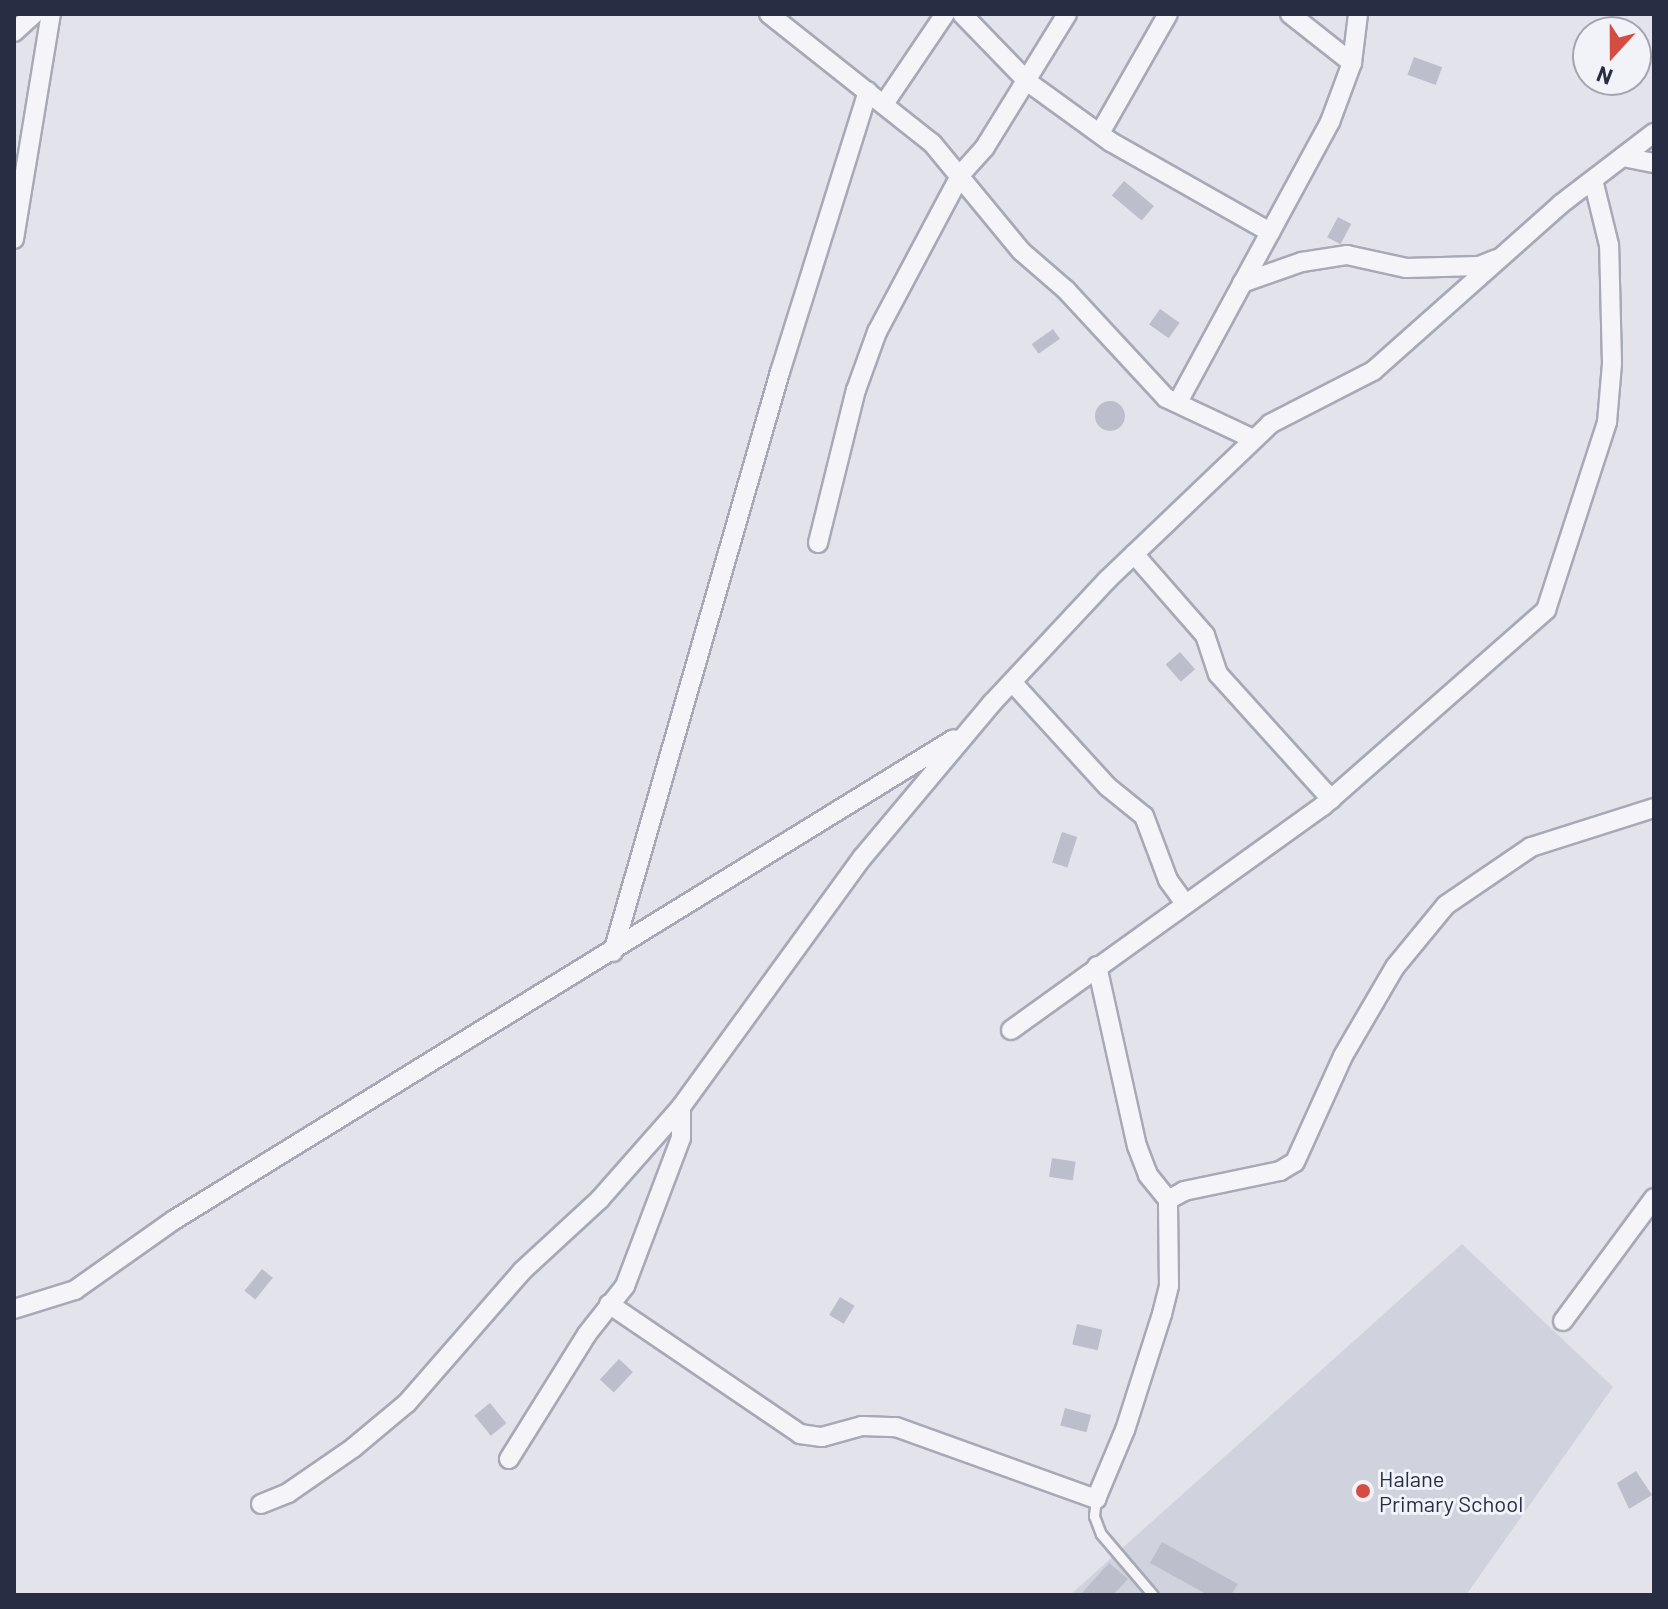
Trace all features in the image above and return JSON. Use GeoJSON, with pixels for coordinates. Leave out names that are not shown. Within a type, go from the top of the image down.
{"type":"FeatureCollection","features":[{"type":"Feature","properties":{"kind":"street"},"geometry":{"type":"LineString","coordinates":[[14,239],[51,14]]}},
{"type":"Feature","properties":{"kind":"street"},"geometry":{"type":"LineString","coordinates":[[769,14],[884,104],[961,174],[1021,251],[1066,290],[1166,398],[1253,439]]}},
{"type":"Feature","properties":{"kind":"street"},"geometry":{"type":"LineString","coordinates":[[884,104],[945,14]]}},
{"type":"Feature","properties":{"kind":"street"},"geometry":{"type":"LineString","coordinates":[[962,14],[1028,82],[1100,133],[1270,232]]}},
{"type":"Feature","properties":{"kind":"street"},"geometry":{"type":"LineString","coordinates":[[818,543],[856,390],[877,332],[961,174],[1028,82],[1067,14]]}},
{"type":"Feature","properties":{"kind":"street"},"geometry":{"type":"LineString","coordinates":[[1100,133],[1168,14]]}},
{"type":"Feature","properties":{"kind":"street"},"geometry":{"type":"LineString","coordinates":[[1290,14],[1352,63]]}},
{"type":"Feature","properties":{"kind":"street"},"geometry":{"type":"LineString","coordinates":[[1178,402],[1330,122],[1352,63],[1358,14]]}},
{"type":"Feature","properties":{"kind":"street"},"geometry":{"type":"LineString","coordinates":[[613,952],[780,372],[868,92]]}},
{"type":"Feature","properties":{"kind":"street"},"geometry":{"type":"LineString","coordinates":[[261,1504],[288,1493],[353,1448],[407,1403],[522,1271],[600,1199],[681,1107],[862,858],[968,731],[1134,554],[1270,424],[1373,371],[1593,180],[1654,133]]}},
{"type":"Feature","properties":{"kind":"street"},"geometry":{"type":"LineString","coordinates":[[1623,157],[1654,163]]}},
{"type":"Feature","properties":{"kind":"street"},"geometry":{"type":"LineString","coordinates":[[1011,1030],[1331,799],[1456,685],[1532,624],[1556,590],[1607,422],[1612,364],[1609,245],[1593,180]]}},
{"type":"Feature","properties":{"kind":"street"},"geometry":{"type":"LineString","coordinates":[[1242,283],[1302,262],[1347,255],[1406,268],[1479,266],[1516,246]]}},
{"type":"Feature","properties":{"kind":"street"},"geometry":{"type":"LineString","coordinates":[[1134,554],[1205,635],[1218,674],[1331,799]]}},
{"type":"Feature","properties":{"kind":"street"},"geometry":{"type":"LineString","coordinates":[[1012,682],[1108,787],[1144,816],[1168,880],[1185,903]]}},
{"type":"Feature","properties":{"kind":"street"},"geometry":{"type":"LineString","coordinates":[[14,1309],[75,1290],[174,1220],[968,731]]}},
{"type":"Feature","properties":{"kind":"street"},"geometry":{"type":"LineString","coordinates":[[1168,1200],[1184,1191],[1280,1171],[1295,1162],[1343,1056],[1380,992],[1419,934],[1446,905],[1531,847],[1654,808]]}},
{"type":"Feature","properties":{"kind":"street"},"geometry":{"type":"LineString","coordinates":[[609,1304],[800,1434],[822,1437],[862,1426],[896,1427],[1096,1499],[1125,1430],[1169,1286],[1168,1200],[1148,1175],[1137,1146],[1097,966]]}},
{"type":"Feature","properties":{"kind":"street"},"geometry":{"type":"LineString","coordinates":[[509,1459],[609,1304],[625,1286],[681,1138],[681,1107]]}},
{"type":"Feature","properties":{"kind":"street"},"geometry":{"type":"LineString","coordinates":[[1563,1321],[1654,1198]]}},
{"type":"Feature","properties":{"kind":"lane"},"geometry":{"type":"LineString","coordinates":[[1096,1499],[1094,1516],[1101,1534],[1153,1595]]}},
{"type":"Feature","properties":{"kind":"shaded area","name":"Halane Primary School"},"geometry":{"type":"Polygon","coordinates":[[[1462,1244],[1613,1387],[1466,1595],[1070,1595],[1462,1244]]]}},
{"type":"Feature","properties":{"kind":"building"},"geometry":{"type":"Polygon","coordinates":[[[1414,57],[1442,67],[1436,85],[1408,75],[1414,57]]]}},
{"type":"Feature","properties":{"kind":"building"},"geometry":{"type":"Polygon","coordinates":[[[1124,181],[1154,206],[1142,221],[1112,196],[1124,181]]]}},
{"type":"Feature","properties":{"kind":"building"},"geometry":{"type":"Polygon","coordinates":[[[1338,217],[1351,224],[1340,244],[1327,237],[1338,217]]]}},
{"type":"Feature","properties":{"kind":"building"},"geometry":{"type":"Polygon","coordinates":[[[1160,309],[1180,323],[1169,338],[1149,325],[1160,309]]]}},
{"type":"Feature","properties":{"kind":"building"},"geometry":{"type":"Polygon","coordinates":[[[1053,329],[1060,339],[1039,354],[1032,344],[1053,329]]]}},
{"type":"Feature","properties":{"kind":"building"},"geometry":{"type":"Polygon","coordinates":[[[1110,401],[1121,405],[1125,416],[1121,427],[1110,431],[1099,427],[1095,416],[1099,405],[1110,401]]]}},
{"type":"Feature","properties":{"kind":"building"},"geometry":{"type":"Polygon","coordinates":[[[1180,652],[1195,669],[1181,682],[1166,664],[1180,652]]]}},
{"type":"Feature","properties":{"kind":"building"},"geometry":{"type":"Polygon","coordinates":[[[1062,832],[1077,837],[1067,867],[1052,862],[1062,832]]]}},
{"type":"Feature","properties":{"kind":"building"},"geometry":{"type":"Polygon","coordinates":[[[1052,1158],[1076,1162],[1073,1181],[1049,1177],[1052,1158]]]}},
{"type":"Feature","properties":{"kind":"building"},"geometry":{"type":"Polygon","coordinates":[[[262,1269],[273,1278],[255,1300],[244,1291],[262,1269]]]}},
{"type":"Feature","properties":{"kind":"building"},"geometry":{"type":"Polygon","coordinates":[[[840,1297],[855,1306],[844,1324],[829,1315],[840,1297]]]}},
{"type":"Feature","properties":{"kind":"building"},"geometry":{"type":"Polygon","coordinates":[[[1077,1324],[1102,1330],[1098,1350],[1072,1344],[1077,1324]]]}},
{"type":"Feature","properties":{"kind":"building"},"geometry":{"type":"Polygon","coordinates":[[[619,1359],[633,1372],[614,1392],[600,1379],[619,1359]]]}},
{"type":"Feature","properties":{"kind":"building"},"geometry":{"type":"Polygon","coordinates":[[[490,1403],[506,1423],[491,1436],[474,1416],[490,1403]]]}},
{"type":"Feature","properties":{"kind":"building"},"geometry":{"type":"Polygon","coordinates":[[[1065,1408],[1091,1415],[1086,1432],[1060,1425],[1065,1408]]]}},
{"type":"Feature","properties":{"kind":"building"},"geometry":{"type":"Polygon","coordinates":[[[1636,1471],[1652,1495],[1629,1509],[1617,1483],[1636,1471]]]}},
{"type":"Feature","properties":{"kind":"building"},"geometry":{"type":"Polygon","coordinates":[[[1162,1542],[1238,1584],[1231,1595],[1208,1595],[1150,1563],[1162,1542]]]}},
{"type":"Feature","properties":{"kind":"building"},"geometry":{"type":"Polygon","coordinates":[[[1109,1563],[1128,1579],[1113,1595],[1080,1595],[1109,1563]]]}},
{"type":"Feature","properties":{"kind":"place","name":"Halane Primary School"},"geometry":{"type":"Point","coordinates":[1363,1491]}}]}
